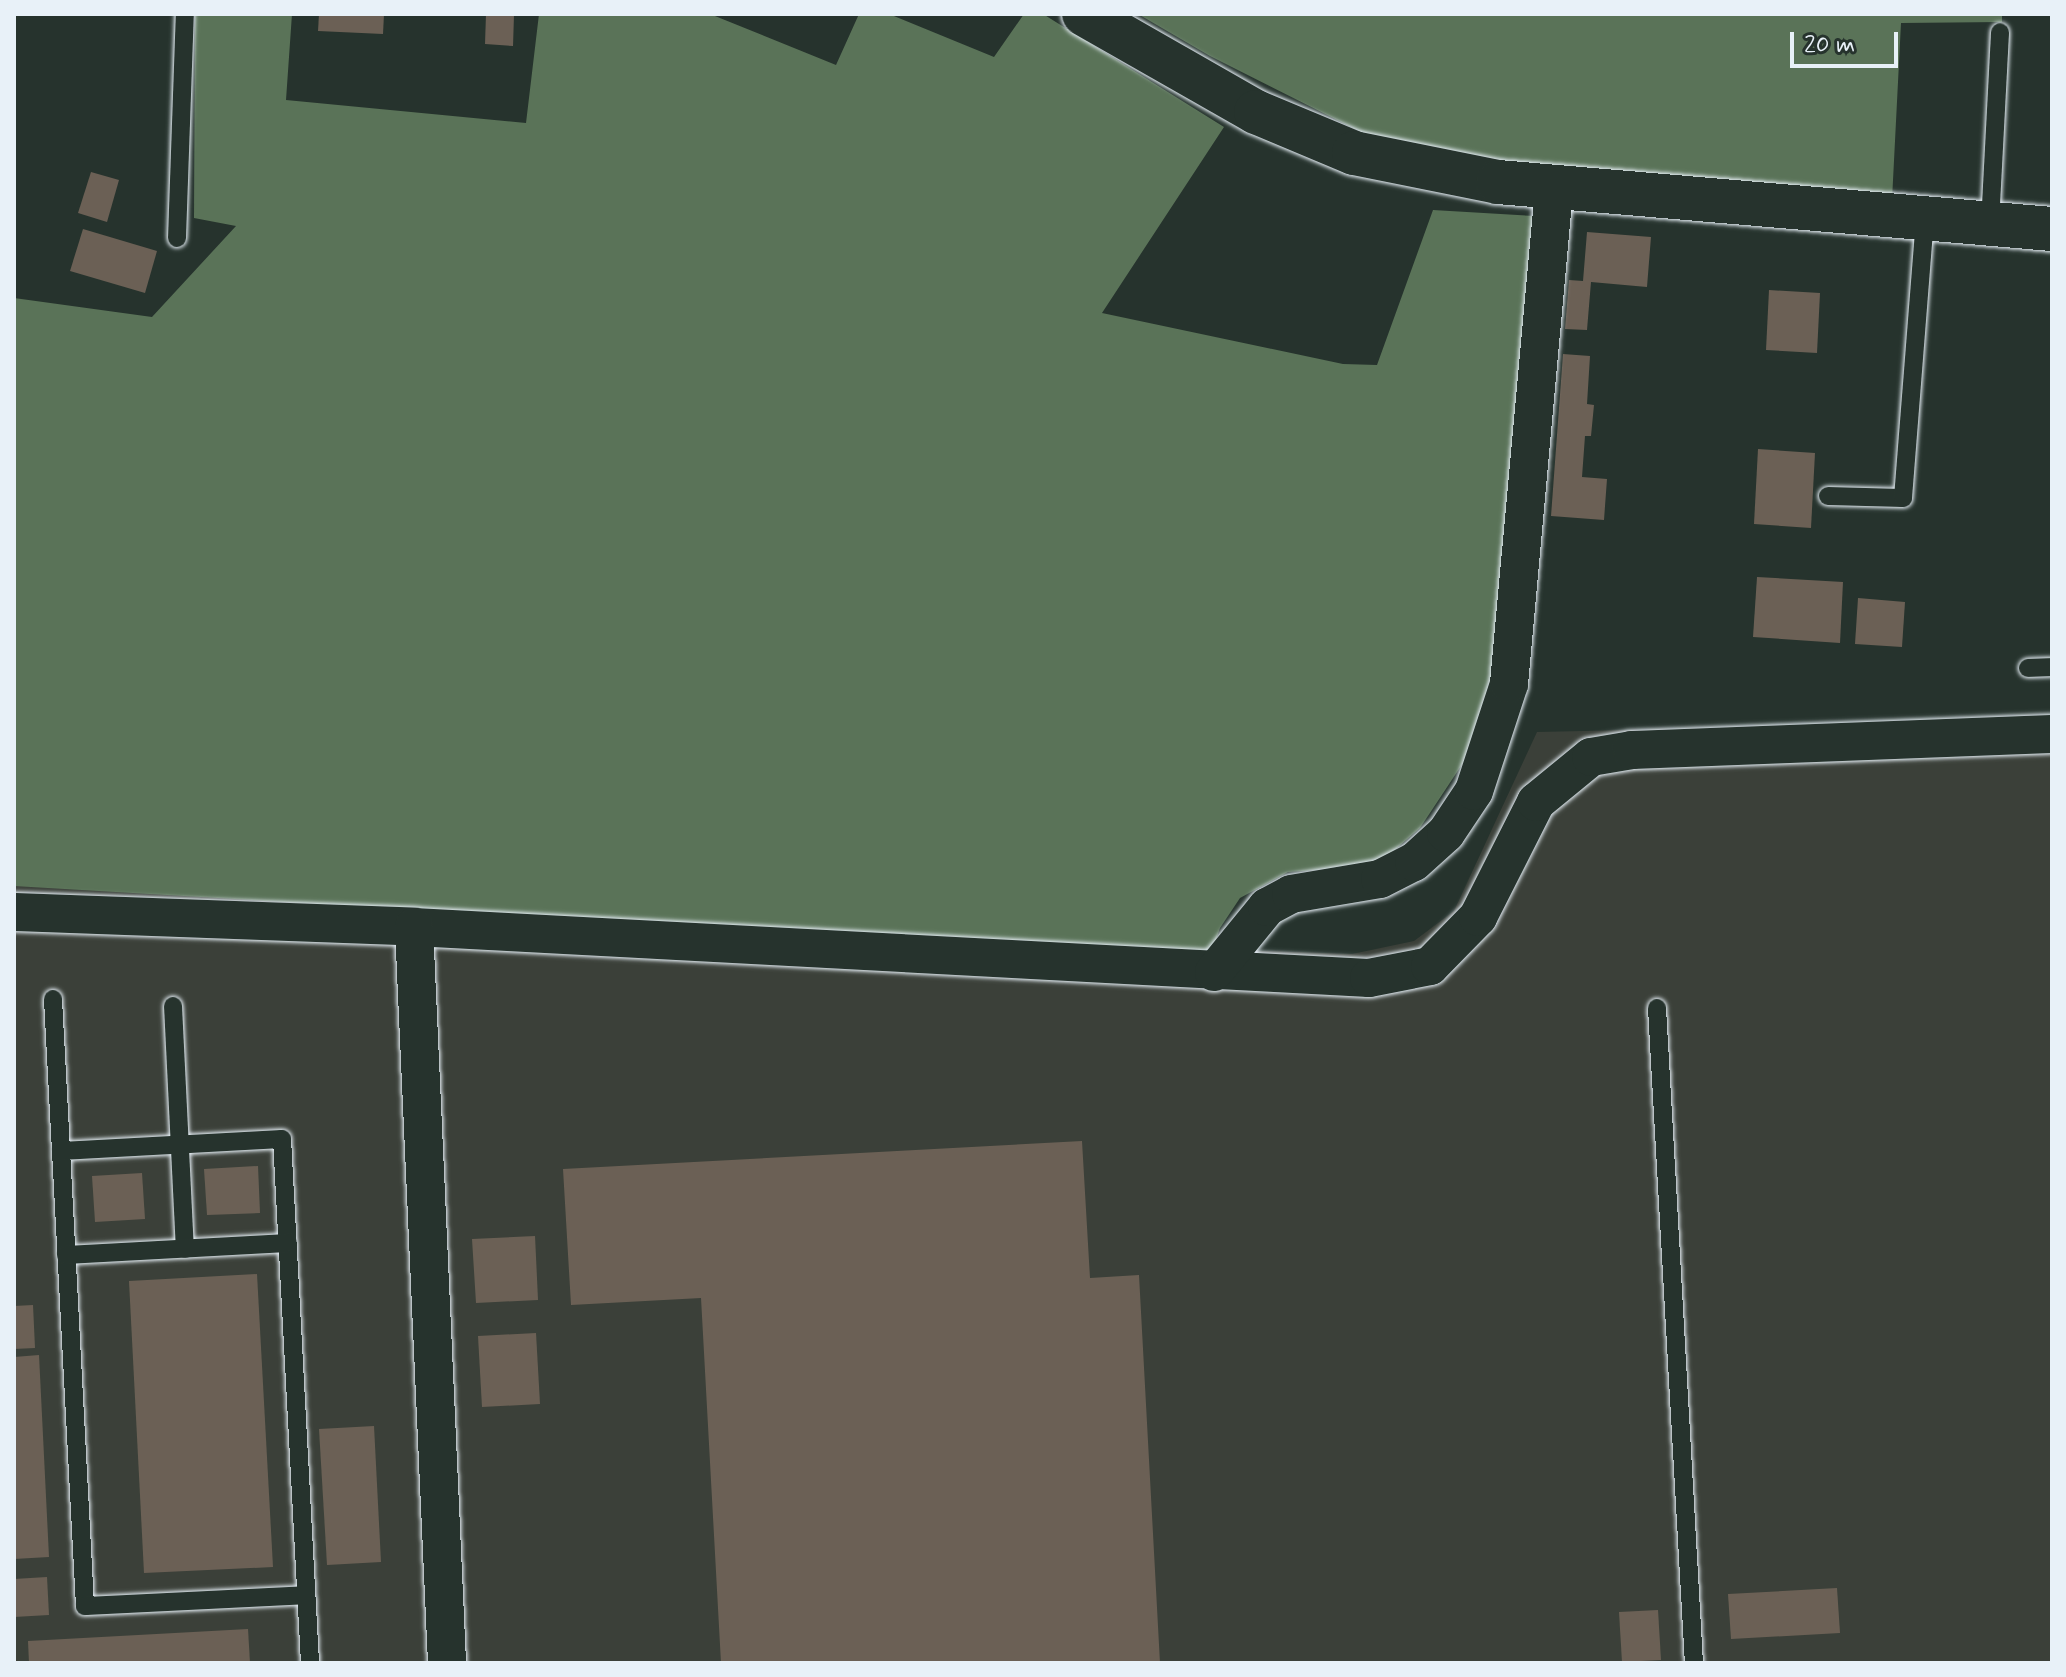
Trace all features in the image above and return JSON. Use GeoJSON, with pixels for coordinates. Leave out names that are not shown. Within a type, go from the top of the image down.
{"type":"FeatureCollection","features":[{"type":"Feature","properties":{"kind":"street"},"geometry":{"type":"LineString","coordinates":[[1084,14],[1256,112],[1354,153],[1498,182],[2052,229]]}},
{"type":"Feature","properties":{"kind":"street"},"geometry":{"type":"LineString","coordinates":[[1214,972],[1267,907],[1291,894],[1380,879],[1414,862],[1446,833],[1474,791],[1509,684],[1554,187]]}},
{"type":"Feature","properties":{"kind":"street"},"geometry":{"type":"LineString","coordinates":[[14,912],[414,927],[1369,978],[1430,966],[1478,917],[1536,802],[1591,757],[1632,750],[2052,734]]}},
{"type":"Feature","properties":{"kind":"street"},"geometry":{"type":"LineString","coordinates":[[414,927],[447,1663]]}},
{"type":"Feature","properties":{"kind":"lane"},"geometry":{"type":"LineString","coordinates":[[177,238],[185,14]]}},
{"type":"Feature","properties":{"kind":"lane"},"geometry":{"type":"LineString","coordinates":[[1990,224],[2000,32]]}},
{"type":"Feature","properties":{"kind":"lane"},"geometry":{"type":"LineString","coordinates":[[1828,496],[1903,498],[1925,218]]}},
{"type":"Feature","properties":{"kind":"lane"},"geometry":{"type":"LineString","coordinates":[[2028,668],[2052,667]]}},
{"type":"Feature","properties":{"kind":"lane"},"geometry":{"type":"LineString","coordinates":[[53,999],[85,1606],[306,1595]]}},
{"type":"Feature","properties":{"kind":"lane"},"geometry":{"type":"LineString","coordinates":[[173,1006],[185,1249]]}},
{"type":"Feature","properties":{"kind":"lane"},"geometry":{"type":"LineString","coordinates":[[1657,1008],[1694,1663]]}},
{"type":"Feature","properties":{"kind":"lane"},"geometry":{"type":"LineString","coordinates":[[61,1151],[282,1139],[310,1663]]}},
{"type":"Feature","properties":{"kind":"lane"},"geometry":{"type":"LineString","coordinates":[[66,1255],[288,1243]]}},
{"type":"Feature","properties":{"kind":"shaded area"},"geometry":{"type":"Polygon","coordinates":[[[2052,721],[2052,1663],[14,1663],[14,884],[1352,954],[1414,941],[1454,911],[1537,732],[2052,721]]]}},
{"type":"Feature","properties":{"kind":"green space"},"geometry":{"type":"Polygon","coordinates":[[[195,14],[292,14],[286,100],[526,123],[539,14],[710,14],[836,65],[859,14],[889,14],[994,57],[1024,14],[1043,14],[1224,127],[1102,313],[1343,364],[1377,365],[1433,210],[1534,216],[1495,685],[1463,763],[1420,828],[1391,853],[1360,867],[1288,872],[1240,898],[1220,928],[1210,957],[14,886],[14,298],[152,317],[236,226],[194,218],[195,14]]]}},
{"type":"Feature","properties":{"kind":"green space"},"geometry":{"type":"Polygon","coordinates":[[[1138,14],[2002,14],[2002,22],[1901,23],[1892,200],[1522,168],[1363,133],[1210,56],[1138,14]]]}},
{"type":"Feature","properties":{"kind":"building"},"geometry":{"type":"Polygon","coordinates":[[[319,14],[384,14],[383,34],[318,31],[319,14]]]}},
{"type":"Feature","properties":{"kind":"building"},"geometry":{"type":"Polygon","coordinates":[[[486,14],[514,14],[513,46],[485,44],[486,14]]]}},
{"type":"Feature","properties":{"kind":"building"},"geometry":{"type":"Polygon","coordinates":[[[91,172],[119,180],[107,222],[78,213],[91,172]]]}},
{"type":"Feature","properties":{"kind":"building"},"geometry":{"type":"Polygon","coordinates":[[[83,229],[157,251],[145,293],[70,271],[83,229]]]}},
{"type":"Feature","properties":{"kind":"building"},"geometry":{"type":"Polygon","coordinates":[[[1587,232],[1651,237],[1647,287],[1591,282],[1587,330],[1565,329],[1569,280],[1583,281],[1587,232]]]}},
{"type":"Feature","properties":{"kind":"building"},"geometry":{"type":"Polygon","coordinates":[[[1769,290],[1820,293],[1817,353],[1766,350],[1769,290]]]}},
{"type":"Feature","properties":{"kind":"building"},"geometry":{"type":"Polygon","coordinates":[[[1563,354],[1590,356],[1587,404],[1594,405],[1591,436],[1585,436],[1582,477],[1607,479],[1604,520],[1551,516],[1563,354]]]}},
{"type":"Feature","properties":{"kind":"building"},"geometry":{"type":"Polygon","coordinates":[[[1758,449],[1815,453],[1811,528],[1754,524],[1758,449]]]}},
{"type":"Feature","properties":{"kind":"building"},"geometry":{"type":"Polygon","coordinates":[[[1757,577],[1843,582],[1840,643],[1753,637],[1757,577]]]}},
{"type":"Feature","properties":{"kind":"building"},"geometry":{"type":"Polygon","coordinates":[[[1858,598],[1905,602],[1902,647],[1855,644],[1858,598]]]}},
{"type":"Feature","properties":{"kind":"building"},"geometry":{"type":"Polygon","coordinates":[[[1082,1141],[1090,1278],[1139,1275],[1160,1663],[721,1663],[701,1298],[571,1305],[563,1169],[1082,1141]]]}},
{"type":"Feature","properties":{"kind":"building"},"geometry":{"type":"Polygon","coordinates":[[[258,1166],[260,1213],[207,1215],[204,1169],[258,1166]]]}},
{"type":"Feature","properties":{"kind":"building"},"geometry":{"type":"Polygon","coordinates":[[[142,1173],[145,1219],[95,1222],[92,1176],[142,1173]]]}},
{"type":"Feature","properties":{"kind":"building"},"geometry":{"type":"Polygon","coordinates":[[[535,1236],[538,1300],[476,1303],[472,1239],[535,1236]]]}},
{"type":"Feature","properties":{"kind":"building"},"geometry":{"type":"Polygon","coordinates":[[[257,1274],[273,1567],[144,1573],[129,1281],[257,1274]]]}},
{"type":"Feature","properties":{"kind":"building"},"geometry":{"type":"Polygon","coordinates":[[[33,1305],[35,1348],[14,1349],[14,1306],[33,1305]]]}},
{"type":"Feature","properties":{"kind":"building"},"geometry":{"type":"Polygon","coordinates":[[[536,1333],[540,1404],[482,1407],[478,1336],[536,1333]]]}},
{"type":"Feature","properties":{"kind":"building"},"geometry":{"type":"Polygon","coordinates":[[[39,1355],[49,1557],[14,1559],[14,1357],[39,1355]]]}},
{"type":"Feature","properties":{"kind":"building"},"geometry":{"type":"Polygon","coordinates":[[[374,1426],[381,1562],[327,1565],[319,1429],[374,1426]]]}},
{"type":"Feature","properties":{"kind":"building"},"geometry":{"type":"Polygon","coordinates":[[[47,1577],[49,1615],[14,1617],[14,1579],[47,1577]]]}},
{"type":"Feature","properties":{"kind":"building"},"geometry":{"type":"Polygon","coordinates":[[[1837,1588],[1840,1633],[1731,1639],[1728,1594],[1837,1588]]]}},
{"type":"Feature","properties":{"kind":"building"},"geometry":{"type":"Polygon","coordinates":[[[1658,1610],[1661,1660],[1622,1662],[1619,1612],[1658,1610]]]}},
{"type":"Feature","properties":{"kind":"building"},"geometry":{"type":"Polygon","coordinates":[[[248,1629],[250,1663],[29,1663],[28,1641],[248,1629]]]}}]}
